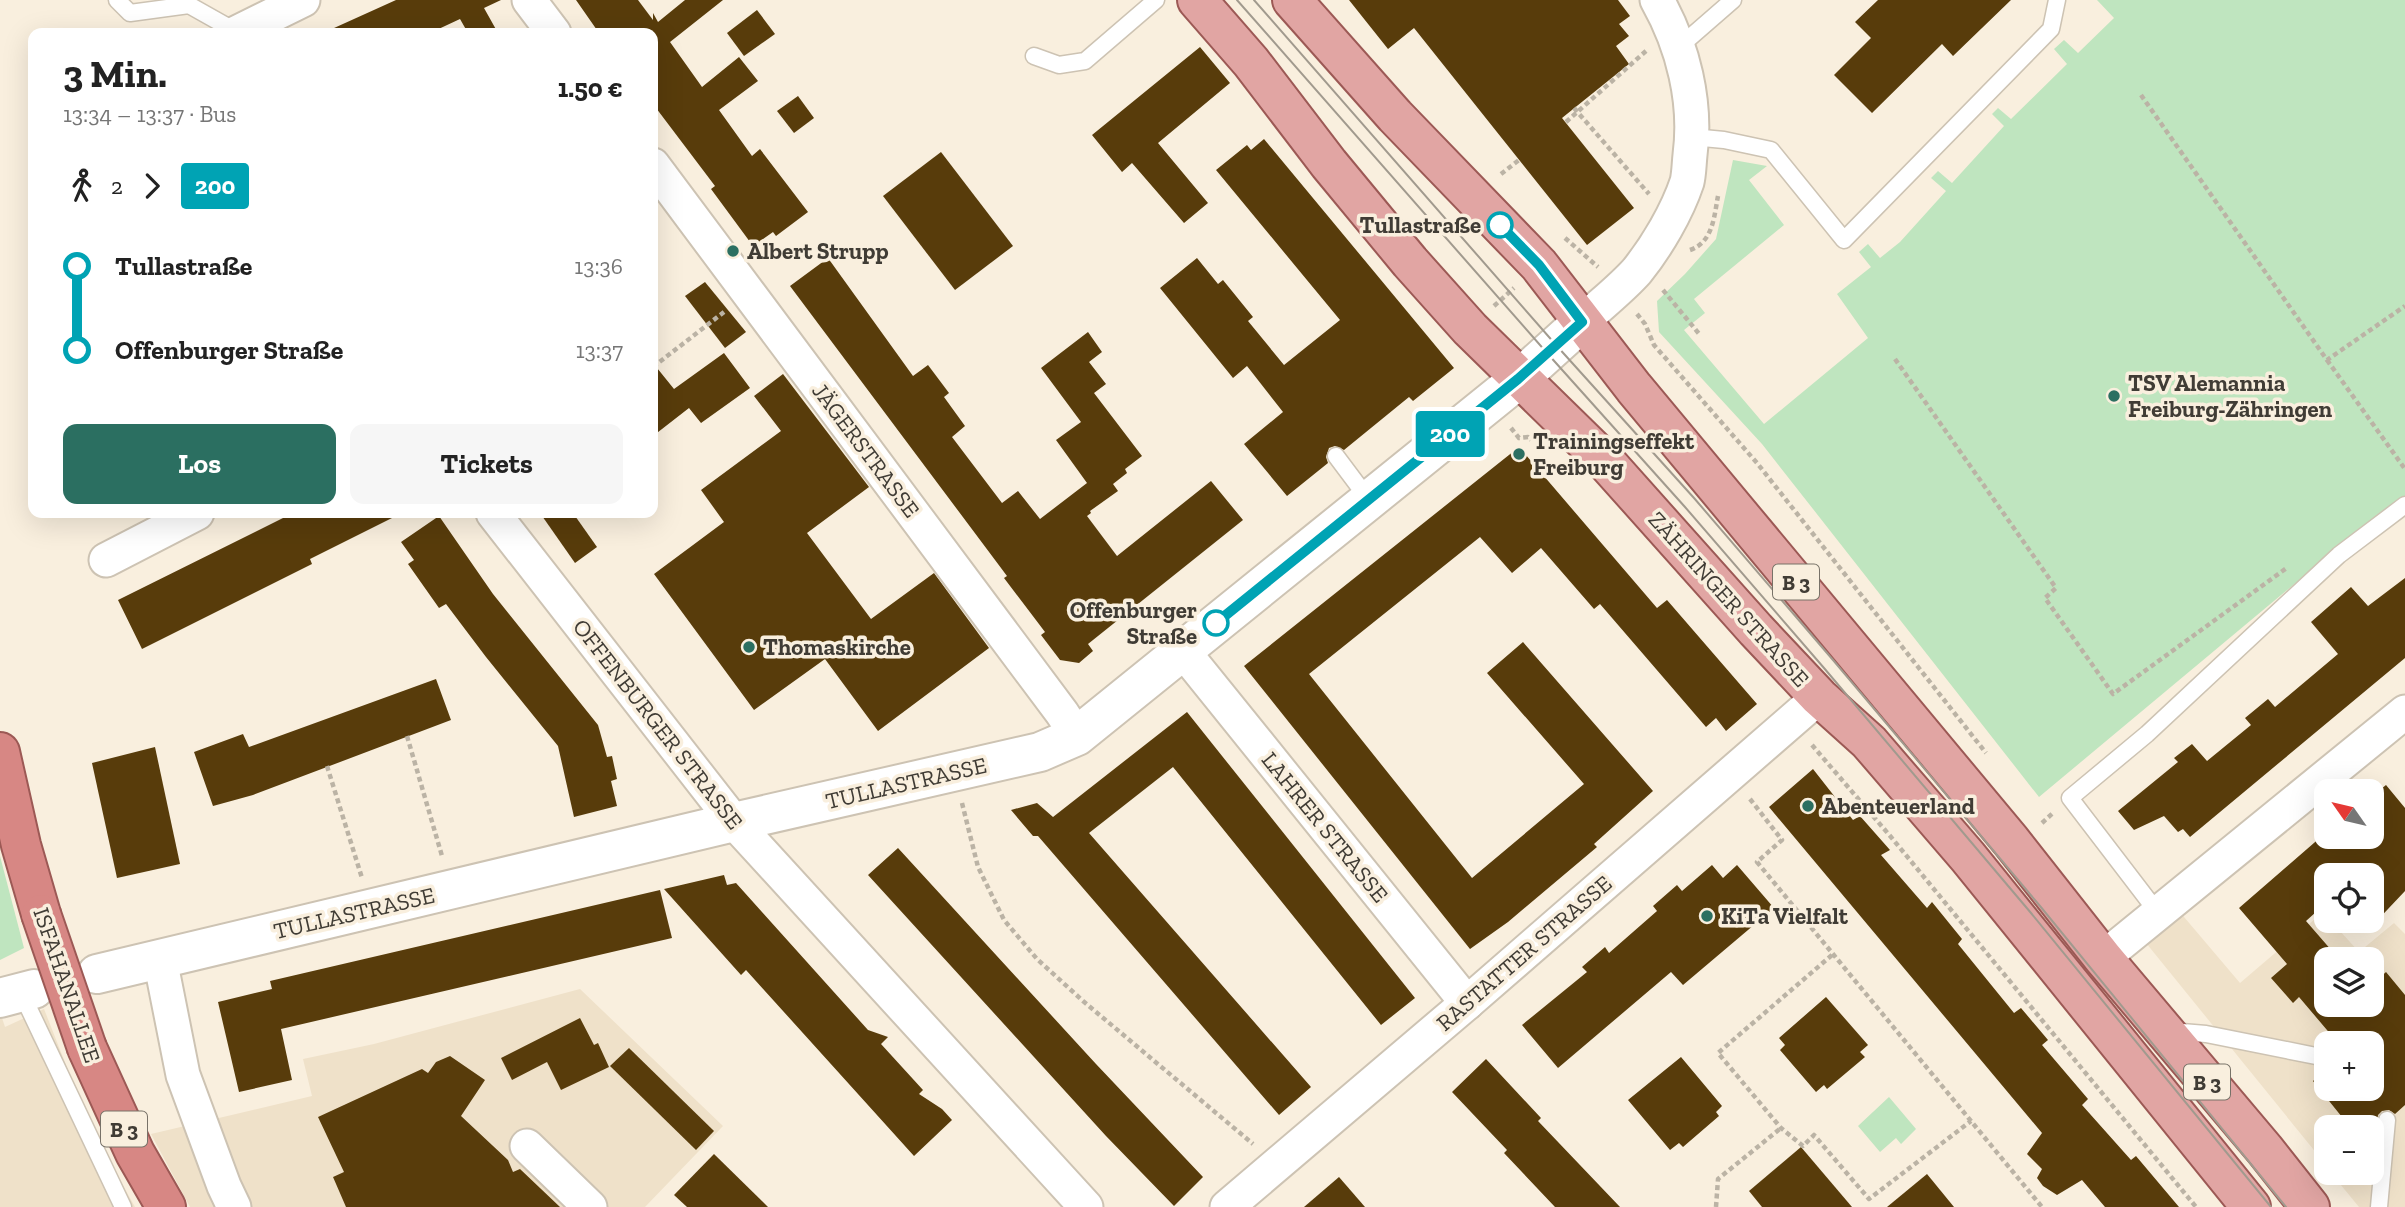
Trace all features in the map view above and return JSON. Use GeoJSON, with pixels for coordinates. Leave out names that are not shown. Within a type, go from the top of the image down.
{"type":"FeatureCollection","features":[{"type":"Feature","properties":{"kind":"highway","name":"ISFAHANALLEE"},"geometry":{"type":"LineString","coordinates":[[0,752],[21,845],[41,914],[87,1048],[135,1153],[166,1207]]}},
{"type":"Feature","properties":{"kind":"main road","name":"ZÄHRINGER STRASSE"},"geometry":{"type":"LineString","coordinates":[[1197,0],[1251,62],[1329,164],[1402,252],[1470,329],[1518,379],[1606,462],[1756,630],[1805,709],[1868,742],[1969,857],[2251,1207]]}},
{"type":"Feature","properties":{"kind":"main road","name":"B 3"},"geometry":{"type":"LineString","coordinates":[[1292,0],[1395,116],[1539,265],[1651,409],[2011,841],[2103,958],[2265,1150],[2309,1207]]}},
{"type":"Feature","properties":{"kind":"street"},"geometry":{"type":"LineString","coordinates":[[245,28],[303,0]]}},
{"type":"Feature","properties":{"kind":"street"},"geometry":{"type":"LineString","coordinates":[[529,0],[550,28]]}},
{"type":"Feature","properties":{"kind":"street"},"geometry":{"type":"LineString","coordinates":[[1582,322],[1642,264],[1671,217],[1687,180],[1692,137],[1688,88],[1672,25],[1657,0]]}},
{"type":"Feature","properties":{"kind":"street","name":"JÄGERSTRASSE"},"geometry":{"type":"LineString","coordinates":[[658,172],[1077,736]]}},
{"type":"Feature","properties":{"kind":"street","name":"TULLASTRASSE"},"geometry":{"type":"LineString","coordinates":[[97,974],[1040,752],[1077,736],[1518,379],[1582,322]]}},
{"type":"Feature","properties":{"kind":"street"},"geometry":{"type":"LineString","coordinates":[[106,560],[187,518]]}},
{"type":"Feature","properties":{"kind":"street","name":"OFFENBURGER STRASSE"},"geometry":{"type":"LineString","coordinates":[[497,518],[734,822],[1086,1207]]}},
{"type":"Feature","properties":{"kind":"street","name":"LAHRER STRASSE"},"geometry":{"type":"LineString","coordinates":[[1183,651],[1467,1003]]}},
{"type":"Feature","properties":{"kind":"street","name":"RASTATTER STRASSE"},"geometry":{"type":"LineString","coordinates":[[1227,1207],[1467,1003],[1805,709]]}},
{"type":"Feature","properties":{"kind":"street"},"geometry":{"type":"LineString","coordinates":[[2103,958],[2405,712]]}},
{"type":"Feature","properties":{"kind":"street"},"geometry":{"type":"LineString","coordinates":[[160,959],[183,1075],[223,1186],[234,1207]]}},
{"type":"Feature","properties":{"kind":"street"},"geometry":{"type":"LineString","coordinates":[[527,1146],[590,1207]]}},
{"type":"Feature","properties":{"kind":"lane"},"geometry":{"type":"LineString","coordinates":[[117,0],[130,13],[189,5],[230,28]]}},
{"type":"Feature","properties":{"kind":"lane"},"geometry":{"type":"LineString","coordinates":[[1034,56],[1059,65],[1085,61],[1156,0]]}},
{"type":"Feature","properties":{"kind":"lane"},"geometry":{"type":"LineString","coordinates":[[1679,47],[1732,0]]}},
{"type":"Feature","properties":{"kind":"lane"},"geometry":{"type":"LineString","coordinates":[[1692,137],[1724,140],[1771,150],[1844,240],[2051,29],[2059,4]]}},
{"type":"Feature","properties":{"kind":"lane"},"geometry":{"type":"LineString","coordinates":[[1336,456],[1369,500]]}},
{"type":"Feature","properties":{"kind":"lane"},"geometry":{"type":"LineString","coordinates":[[2158,913],[2070,798],[2147,734],[2339,555],[2405,505]]}},
{"type":"Feature","properties":{"kind":"lane"},"geometry":{"type":"LineString","coordinates":[[18,993],[122,1207]]}},
{"type":"Feature","properties":{"kind":"lane"},"geometry":{"type":"LineString","coordinates":[[2163,1030],[2206,1034],[2314,1056]]}},
{"type":"Feature","properties":{"kind":"lane"},"geometry":{"type":"LineString","coordinates":[[2379,1207],[2388,1120]]}},
{"type":"Feature","properties":{"kind":"path"},"geometry":{"type":"LineString","coordinates":[[1566,122],[1576,110],[1637,60]]}},
{"type":"Feature","properties":{"kind":"path"},"geometry":{"type":"LineString","coordinates":[[2141,95],[2405,469]]}},
{"type":"Feature","properties":{"kind":"path"},"geometry":{"type":"LineString","coordinates":[[1576,110],[1637,182]]}},
{"type":"Feature","properties":{"kind":"path"},"geometry":{"type":"LineString","coordinates":[[1501,174],[1519,160]]}},
{"type":"Feature","properties":{"kind":"path"},"geometry":{"type":"LineString","coordinates":[[1470,329],[1566,240],[1598,267],[1617,289],[1645,324],[1654,345],[1757,463],[1990,758]]}},
{"type":"Feature","properties":{"kind":"path"},"geometry":{"type":"LineString","coordinates":[[1642,264],[1700,335]]}},
{"type":"Feature","properties":{"kind":"path"},"geometry":{"type":"LineString","coordinates":[[658,363],[749,293]]}},
{"type":"Feature","properties":{"kind":"path"},"geometry":{"type":"LineString","coordinates":[[2327,360],[2405,306]]}},
{"type":"Feature","properties":{"kind":"path"},"geometry":{"type":"LineString","coordinates":[[1895,359],[2056,588],[2045,598],[2113,694],[2290,566]]}},
{"type":"Feature","properties":{"kind":"path"},"geometry":{"type":"LineString","coordinates":[[1489,402],[1519,439],[1528,437],[1537,446]]}},
{"type":"Feature","properties":{"kind":"path"},"geometry":{"type":"LineString","coordinates":[[1805,709],[1891,836],[2196,1207]]}},
{"type":"Feature","properties":{"kind":"path"},"geometry":{"type":"LineString","coordinates":[[407,736],[452,890]]}},
{"type":"Feature","properties":{"kind":"path"},"geometry":{"type":"LineString","coordinates":[[327,765],[371,909]]}},
{"type":"Feature","properties":{"kind":"path"},"geometry":{"type":"LineString","coordinates":[[955,772],[978,867],[1004,920],[1037,959],[1083,1001],[1278,1164]]}},
{"type":"Feature","properties":{"kind":"path"},"geometry":{"type":"LineString","coordinates":[[1730,774],[1782,840],[1756,862],[2042,1207]]}},
{"type":"Feature","properties":{"kind":"path"},"geometry":{"type":"LineString","coordinates":[[1832,955],[1718,1053],[1781,1128],[1803,1146],[1814,1135],[1869,1199],[1971,1121]]}},
{"type":"Feature","properties":{"kind":"path"},"geometry":{"type":"LineString","coordinates":[[1716,1207],[1718,1179],[1781,1128]]}},
{"type":"Feature","properties":{"kind":"shaded area"},"geometry":{"type":"Polygon","coordinates":[[[2162,891],[2240,983],[2314,920],[2314,933],[2342,933],[2354,947],[2314,947],[2314,1017],[2384,1017],[2384,947],[2365,947],[2394,923],[2405,934],[2405,1207],[2359,1207],[2341,1185],[2384,1185],[2384,1115],[2314,1115],[2314,1150],[2125,917],[2162,891]]]}},
{"type":"Feature","properties":{"kind":"shaded area"},"geometry":{"type":"Polygon","coordinates":[[[580,989],[723,1126],[645,1207],[190,1207],[151,1134],[312,1096],[303,1059],[374,1044],[580,989]]]}},
{"type":"Feature","properties":{"kind":"shaded area"},"geometry":{"type":"Polygon","coordinates":[[[44,1009],[90,1126],[135,1207],[0,1207],[0,1012],[5,1027],[44,1009]]]}},
{"type":"Feature","properties":{"kind":"green space","name":"TSV Alemannia Freiburg-Zähringen"},"geometry":{"type":"Polygon","coordinates":[[[2097,0],[2405,0],[2405,499],[2334,551],[2039,797],[1762,444],[1659,332],[1657,301],[1716,239],[1733,160],[1767,166],[1749,180],[1784,225],[1694,299],[1705,313],[1684,330],[1764,424],[1868,338],[1837,294],[1871,267],[1859,252],[1868,244],[1880,258],[1900,242],[1946,191],[1931,178],[1938,171],[1952,183],[2004,126],[1992,114],[1998,108],[2011,119],[2067,64],[2054,49],[2064,40],[2078,53],[2114,18],[2097,0]]]}},
{"type":"Feature","properties":{"kind":"green space"},"geometry":{"type":"Polygon","coordinates":[[[0,856],[24,948],[0,960],[0,856]]]}},
{"type":"Feature","properties":{"kind":"green space"},"geometry":{"type":"Polygon","coordinates":[[[1889,1097],[1916,1129],[1901,1144],[1896,1138],[1880,1152],[1858,1126],[1889,1097]]]}},
{"type":"Feature","properties":{"kind":"building"},"geometry":{"type":"Polygon","coordinates":[[[396,0],[501,0],[484,8],[495,28],[465,28],[460,19],[441,28],[334,28],[396,0]]]}},
{"type":"Feature","properties":{"kind":"building"},"geometry":{"type":"Polygon","coordinates":[[[576,0],[638,0],[653,20],[653,13],[658,22],[685,0],[723,0],[670,42],[702,87],[739,57],[758,81],[719,110],[752,156],[760,149],[808,212],[776,236],[773,232],[753,246],[711,189],[715,186],[658,111],[658,28],[596,28],[576,0]]]}},
{"type":"Feature","properties":{"kind":"building"},"geometry":{"type":"Polygon","coordinates":[[[1349,0],[1618,0],[1630,16],[1619,24],[1629,36],[1616,46],[1629,64],[1562,118],[1634,208],[1587,245],[1414,28],[1388,49],[1349,0]]]}},
{"type":"Feature","properties":{"kind":"building"},"geometry":{"type":"Polygon","coordinates":[[[1878,0],[2011,0],[1953,56],[1942,44],[1872,113],[1834,75],[1871,38],[1855,22],[1878,0]]]}},
{"type":"Feature","properties":{"kind":"building"},"geometry":{"type":"Polygon","coordinates":[[[757,10],[775,34],[744,56],[727,33],[757,10]]]}},
{"type":"Feature","properties":{"kind":"building"},"geometry":{"type":"Polygon","coordinates":[[[1200,47],[1230,83],[1158,143],[1208,203],[1184,223],[1132,163],[1122,172],[1092,135],[1200,47]]]}},
{"type":"Feature","properties":{"kind":"building"},"geometry":{"type":"Polygon","coordinates":[[[798,96],[814,118],[794,133],[777,111],[798,96]]]}},
{"type":"Feature","properties":{"kind":"building"},"geometry":{"type":"Polygon","coordinates":[[[1264,139],[1454,368],[1413,401],[1409,397],[1344,450],[1335,446],[1329,448],[1326,457],[1328,463],[1287,496],[1244,444],[1283,412],[1247,366],[1233,378],[1160,288],[1197,258],[1218,284],[1223,280],[1253,317],[1248,321],[1284,365],[1340,320],[1216,170],[1247,145],[1251,150],[1264,139]]]}},
{"type":"Feature","properties":{"kind":"building"},"geometry":{"type":"Polygon","coordinates":[[[941,152],[1013,246],[955,290],[883,196],[941,152]]]}},
{"type":"Feature","properties":{"kind":"building"},"geometry":{"type":"Polygon","coordinates":[[[828,258],[913,376],[928,365],[949,393],[944,397],[965,426],[952,437],[1002,503],[1018,491],[1040,519],[1087,483],[1056,440],[1081,422],[1041,368],[1088,332],[1102,352],[1089,362],[1106,384],[1094,393],[1142,456],[1125,469],[1127,473],[1113,484],[1118,491],[1087,516],[1117,556],[1211,481],[1243,520],[1088,644],[1093,651],[1079,663],[1060,660],[1041,635],[1045,632],[1004,578],[1007,576],[790,286],[828,258]]]}},
{"type":"Feature","properties":{"kind":"building"},"geometry":{"type":"Polygon","coordinates":[[[705,282],[746,332],[725,348],[685,296],[705,282]]]}},
{"type":"Feature","properties":{"kind":"building"},"geometry":{"type":"Polygon","coordinates":[[[724,353],[750,388],[701,423],[689,408],[658,432],[658,369],[674,389],[724,353]]]}},
{"type":"Feature","properties":{"kind":"building"},"geometry":{"type":"Polygon","coordinates":[[[783,374],[869,487],[807,533],[871,619],[934,573],[989,648],[878,731],[825,659],[754,710],[654,574],[724,522],[701,490],[781,431],[754,396],[783,374]]]}},
{"type":"Feature","properties":{"kind":"building"},"geometry":{"type":"Polygon","coordinates":[[[1519,447],[1657,608],[1667,600],[1757,704],[1726,731],[1716,718],[1706,727],[1600,604],[1594,609],[1541,548],[1512,573],[1480,537],[1309,674],[1472,878],[1584,784],[1487,673],[1523,642],[1653,791],[1594,844],[1597,847],[1508,922],[1470,949],[1244,666],[1519,447]]]}},
{"type":"Feature","properties":{"kind":"building"},"geometry":{"type":"Polygon","coordinates":[[[283,518],[392,518],[310,559],[312,564],[142,649],[118,600],[283,518]]]}},
{"type":"Feature","properties":{"kind":"building"},"geometry":{"type":"Polygon","coordinates":[[[436,518],[440,518],[493,594],[598,725],[607,757],[612,756],[617,779],[611,781],[617,806],[574,817],[558,746],[446,604],[439,608],[408,564],[414,560],[401,542],[436,518]]]}},
{"type":"Feature","properties":{"kind":"building"},"geometry":{"type":"Polygon","coordinates":[[[544,518],[577,518],[597,547],[575,563],[544,518]]]}},
{"type":"Feature","properties":{"kind":"building"},"geometry":{"type":"Polygon","coordinates":[[[2405,578],[2405,658],[2190,837],[2183,829],[2178,832],[2164,816],[2134,830],[2118,811],[2178,762],[2174,758],[2192,744],[2207,761],[2251,725],[2245,718],[2268,699],[2275,707],[2338,654],[2311,622],[2351,587],[2368,606],[2405,578]]]}},
{"type":"Feature","properties":{"kind":"building"},"geometry":{"type":"Polygon","coordinates":[[[436,679],[451,720],[253,795],[213,806],[194,752],[243,734],[249,747],[436,679]]]}},
{"type":"Feature","properties":{"kind":"building"},"geometry":{"type":"Polygon","coordinates":[[[1187,712],[1415,998],[1381,1025],[1173,767],[1089,833],[1311,1087],[1279,1115],[1038,836],[1033,836],[1011,810],[1037,803],[1053,817],[1187,712]]]}},
{"type":"Feature","properties":{"kind":"building"},"geometry":{"type":"Polygon","coordinates":[[[155,747],[180,864],[117,878],[92,763],[155,747]]]}},
{"type":"Feature","properties":{"kind":"building"},"geometry":{"type":"Polygon","coordinates":[[[1813,769],[1853,820],[1860,816],[1890,850],[1881,855],[1927,908],[1932,902],[1962,939],[1958,944],[2014,1013],[2021,1008],[2048,1040],[2042,1045],[2088,1099],[2082,1105],[2131,1160],[2136,1156],[2179,1207],[2105,1207],[2082,1180],[2057,1195],[2043,1186],[2037,1178],[2042,1169],[2027,1154],[2042,1133],[1769,807],[1813,769]]]}},
{"type":"Feature","properties":{"kind":"building"},"geometry":{"type":"Polygon","coordinates":[[[2386,785],[2405,808],[2405,891],[2384,913],[2384,863],[2314,863],[2314,914],[2306,921],[2329,947],[2314,947],[2314,1015],[2299,997],[2293,1003],[2271,978],[2287,964],[2239,908],[2314,843],[2314,849],[2384,849],[2386,785]]]}},
{"type":"Feature","properties":{"kind":"building"},"geometry":{"type":"Polygon","coordinates":[[[898,848],[1203,1177],[1174,1206],[1106,1136],[868,875],[898,848]]]}},
{"type":"Feature","properties":{"kind":"building"},"geometry":{"type":"Polygon","coordinates":[[[1712,865],[1723,878],[1737,865],[1774,908],[1683,985],[1671,972],[1558,1068],[1522,1025],[1587,972],[1582,967],[1605,947],[1609,953],[1657,911],[1653,906],[1677,885],[1682,891],[1712,865]]]}},
{"type":"Feature","properties":{"kind":"building"},"geometry":{"type":"Polygon","coordinates":[[[724,875],[727,885],[736,883],[868,1030],[888,1037],[881,1044],[923,1090],[919,1094],[942,1109],[952,1120],[914,1156],[746,970],[741,975],[664,889],[724,875]]]}},
{"type":"Feature","properties":{"kind":"building"},"geometry":{"type":"Polygon","coordinates":[[[660,890],[672,938],[281,1029],[292,1080],[239,1092],[218,1002],[272,989],[270,981],[660,890]]]}},
{"type":"Feature","properties":{"kind":"building"},"geometry":{"type":"Polygon","coordinates":[[[2386,972],[2405,995],[2405,1105],[2395,1114],[2389,1110],[2378,1115],[2340,1115],[2329,1101],[2384,1101],[2384,1031],[2328,1031],[2316,1017],[2384,1017],[2386,972]]]}},
{"type":"Feature","properties":{"kind":"building"},"geometry":{"type":"Polygon","coordinates":[[[1826,997],[1868,1045],[1860,1052],[1865,1057],[1827,1089],[1824,1085],[1816,1092],[1780,1050],[1785,1045],[1779,1038],[1826,997]]]}},
{"type":"Feature","properties":{"kind":"building"},"geometry":{"type":"Polygon","coordinates":[[[580,1018],[594,1045],[598,1043],[609,1067],[561,1090],[547,1062],[512,1080],[501,1058],[580,1018]]]}},
{"type":"Feature","properties":{"kind":"building"},"geometry":{"type":"Polygon","coordinates":[[[629,1048],[714,1131],[696,1150],[610,1066],[629,1048]]]}},
{"type":"Feature","properties":{"kind":"building"},"geometry":{"type":"Polygon","coordinates":[[[450,1056],[485,1080],[461,1116],[508,1160],[513,1172],[520,1169],[560,1207],[346,1207],[333,1177],[344,1172],[318,1117],[422,1069],[428,1073],[436,1062],[450,1056]]]}},
{"type":"Feature","properties":{"kind":"building"},"geometry":{"type":"Polygon","coordinates":[[[1681,1057],[1722,1106],[1716,1112],[1719,1116],[1683,1147],[1679,1143],[1670,1150],[1628,1100],[1681,1057]]]}},
{"type":"Feature","properties":{"kind":"building"},"geometry":{"type":"Polygon","coordinates":[[[1486,1059],[1541,1118],[1538,1121],[1620,1207],[1555,1207],[1504,1153],[1507,1150],[1452,1092],[1486,1059]]]}},
{"type":"Feature","properties":{"kind":"building"},"geometry":{"type":"Polygon","coordinates":[[[1801,1147],[1852,1207],[1762,1207],[1749,1191],[1801,1147]]]}},
{"type":"Feature","properties":{"kind":"building"},"geometry":{"type":"Polygon","coordinates":[[[714,1154],[768,1207],[687,1207],[674,1195],[714,1154]]]}},
{"type":"Feature","properties":{"kind":"building"},"geometry":{"type":"Polygon","coordinates":[[[1927,1174],[1954,1207],[1887,1207],[1927,1174]]]}},
{"type":"Feature","properties":{"kind":"building"},"geometry":{"type":"Polygon","coordinates":[[[1339,1177],[1365,1207],[1304,1207],[1339,1177]]]}},
{"type":"Feature","properties":{"kind":"tram line"},"geometry":{"type":"LineString","coordinates":[[1237,0],[1824,668],[2031,913],[2271,1207]]}},
{"type":"Feature","properties":{"kind":"tram line"},"geometry":{"type":"LineString","coordinates":[[1254,0],[1556,345],[1694,498],[1833,660],[2040,906],[2286,1207]]}},
{"type":"Feature","properties":{"kind":"bus line","name":"200"},"geometry":{"type":"LineString","coordinates":[[1216,623],[1518,379],[1582,322],[1539,265],[1500,225]]}},
{"type":"Feature","properties":{"kind":"place","name":"Tullastraße"},"geometry":{"type":"Point","coordinates":[1500,225]}},
{"type":"Feature","properties":{"kind":"place","name":"Albert Strupp"},"geometry":{"type":"Point","coordinates":[733,251]}},
{"type":"Feature","properties":{"kind":"place","name":"TSV Alemannia Freiburg-Zähringen"},"geometry":{"type":"Point","coordinates":[2114,396]}},
{"type":"Feature","properties":{"kind":"place","name":"Trainingseffekt Freiburg"},"geometry":{"type":"Point","coordinates":[1519,454]}},
{"type":"Feature","properties":{"kind":"place","name":"Offenburger Straße"},"geometry":{"type":"Point","coordinates":[1216,623]}},
{"type":"Feature","properties":{"kind":"place","name":"Thomaskirche"},"geometry":{"type":"Point","coordinates":[749,647]}},
{"type":"Feature","properties":{"kind":"place","name":"Abenteuerland"},"geometry":{"type":"Point","coordinates":[1808,806]}},
{"type":"Feature","properties":{"kind":"place","name":"KiTa Vielfalt"},"geometry":{"type":"Point","coordinates":[1707,916]}}]}
